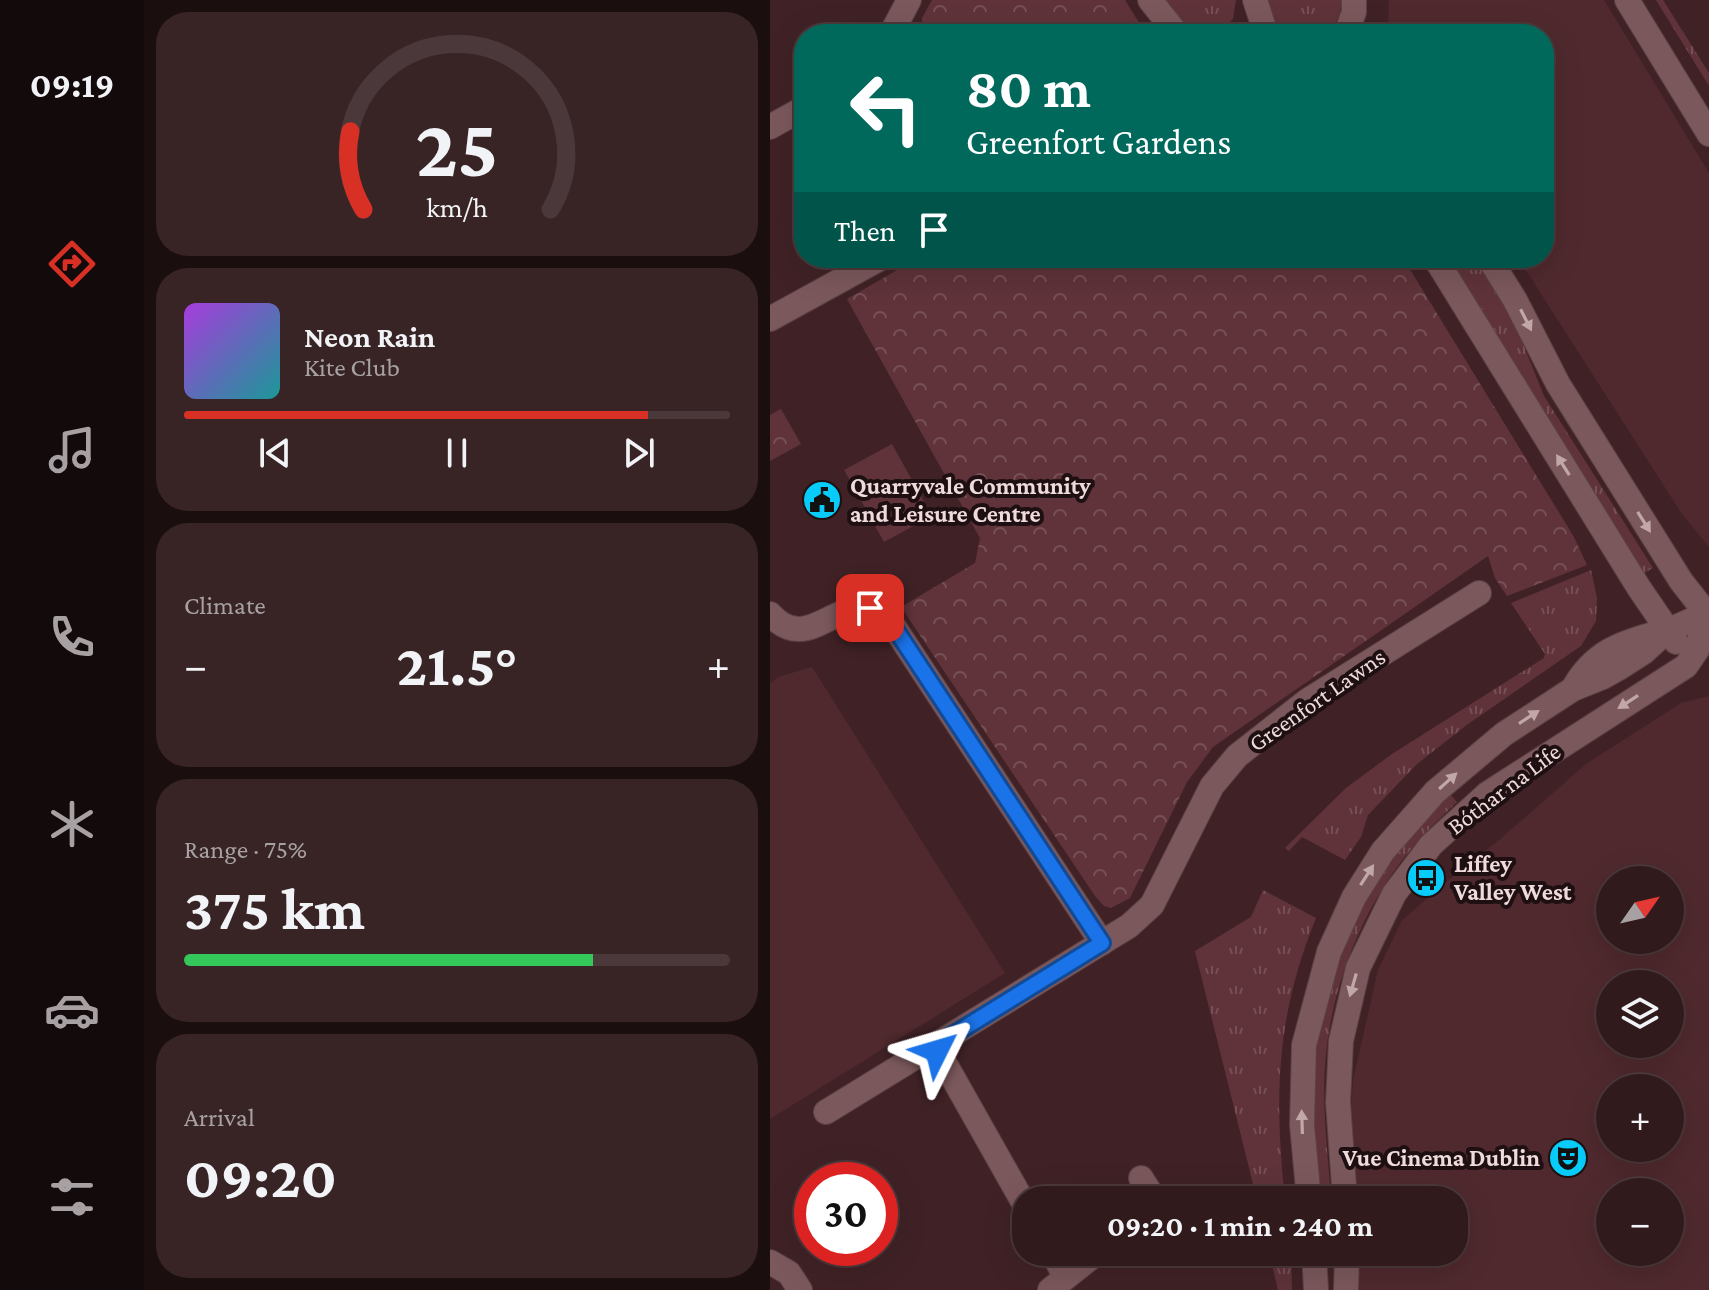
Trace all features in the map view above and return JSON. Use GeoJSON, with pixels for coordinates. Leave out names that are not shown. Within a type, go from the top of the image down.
{"type":"FeatureCollection","features":[{"type":"Feature","properties":{"kind":"street"},"geometry":{"type":"LineString","coordinates":[[896,24],[909,0]]}},
{"type":"Feature","properties":{"kind":"street"},"geometry":{"type":"LineString","coordinates":[[1150,0],[1169,24]]}},
{"type":"Feature","properties":{"kind":"street"},"geometry":{"type":"LineString","coordinates":[[1627,0],[1709,134]]}},
{"type":"Feature","properties":{"kind":"street"},"geometry":{"type":"LineString","coordinates":[[770,127],[794,114]]}},
{"type":"Feature","properties":{"kind":"street"},"geometry":{"type":"LineString","coordinates":[[770,319],[863,268]]}},
{"type":"Feature","properties":{"kind":"street"},"geometry":{"type":"LineString","coordinates":[[1441,268],[1667,631],[1701,661]]}},
{"type":"Feature","properties":{"kind":"street"},"geometry":{"type":"LineString","coordinates":[[1495,268],[1558,384],[1681,581],[1707,616],[1701,640],[1701,661]]}},
{"type":"Feature","properties":{"kind":"street","name":"Greenfort Lawns"},"geometry":{"type":"LineString","coordinates":[[826,1112],[1129,926],[1152,905],[1212,786],[1237,756],[1307,701],[1479,593]]}},
{"type":"Feature","properties":{"kind":"street"},"geometry":{"type":"LineString","coordinates":[[770,614],[786,626],[806,629],[855,608],[870,608],[881,613],[892,624],[1102,943]]}},
{"type":"Feature","properties":{"kind":"street","name":"Bóthar na Life"},"geometry":{"type":"LineString","coordinates":[[1308,1186],[1302,1125],[1304,1045],[1329,952],[1346,913],[1383,851],[1435,792],[1504,734],[1573,689],[1619,668],[1644,652],[1667,631],[1707,616]]}},
{"type":"Feature","properties":{"kind":"street","name":"Bóthar na Life"},"geometry":{"type":"LineString","coordinates":[[1344,1186],[1338,1102],[1341,1041],[1358,968],[1394,894],[1431,845],[1487,794],[1701,661]]}},
{"type":"Feature","properties":{"kind":"street"},"geometry":{"type":"LineString","coordinates":[[935,1046],[1014,1186]]}},
{"type":"Feature","properties":{"kind":"street"},"geometry":{"type":"LineString","coordinates":[[1141,1178],[1146,1186]]}},
{"type":"Feature","properties":{"kind":"street"},"geometry":{"type":"LineString","coordinates":[[770,1262],[789,1273],[800,1290]]}},
{"type":"Feature","properties":{"kind":"street"},"geometry":{"type":"LineString","coordinates":[[1058,1283],[1080,1266]]}},
{"type":"Feature","properties":{"kind":"street"},"geometry":{"type":"LineString","coordinates":[[1315,1266],[1316,1290]]}},
{"type":"Feature","properties":{"kind":"street"},"geometry":{"type":"LineString","coordinates":[[1346,1290],[1347,1266]]}},
{"type":"Feature","properties":{"kind":"shaded area"},"geometry":{"type":"Polygon","coordinates":[[[1389,0],[1604,0],[1709,173],[1709,547],[1682,514],[1524,268],[1554,268],[1554,24],[1388,24],[1389,0]]]}},
{"type":"Feature","properties":{"kind":"shaded area"},"geometry":{"type":"Polygon","coordinates":[[[812,667],[1005,973],[770,1119],[770,684],[778,677],[812,667]]]}},
{"type":"Feature","properties":{"kind":"shaded area"},"geometry":{"type":"Polygon","coordinates":[[[1709,696],[1709,1290],[1358,1290],[1358,1266],[1468,1266],[1468,1186],[1354,1186],[1349,1140],[1353,1080],[1378,970],[1402,920],[1586,764],[1681,703],[1709,696]]]}},
{"type":"Feature","properties":{"kind":"green space"},"geometry":{"type":"Polygon","coordinates":[[[932,0],[1125,0],[1140,24],[922,24],[932,0]]]}},
{"type":"Feature","properties":{"kind":"green space"},"geometry":{"type":"Polygon","coordinates":[[[1164,0],[1236,0],[1233,19],[1228,24],[1183,24],[1164,0]]]}},
{"type":"Feature","properties":{"kind":"green space"},"geometry":{"type":"Polygon","coordinates":[[[1266,0],[1341,0],[1335,24],[1274,24],[1266,0]]]}},
{"type":"Feature","properties":{"kind":"green space"},"geometry":{"type":"Polygon","coordinates":[[[1656,0],[1663,0],[1709,73],[1709,86],[1656,0]]]}},
{"type":"Feature","properties":{"kind":"green space"},"geometry":{"type":"Polygon","coordinates":[[[901,268],[1409,268],[1574,537],[1587,565],[1507,596],[1495,578],[1488,556],[1213,747],[1187,782],[1130,898],[1111,908],[1104,906],[901,607],[975,563],[980,538],[847,299],[901,268]]]}},
{"type":"Feature","properties":{"kind":"green space"},"geometry":{"type":"Polygon","coordinates":[[[1453,268],[1484,268],[1509,309],[1544,396],[1653,568],[1641,575],[1453,268]]]}},
{"type":"Feature","properties":{"kind":"green space"},"geometry":{"type":"Polygon","coordinates":[[[781,409],[801,444],[770,461],[770,415],[781,409]]]}},
{"type":"Feature","properties":{"kind":"green space"},"geometry":{"type":"Polygon","coordinates":[[[892,444],[932,516],[884,542],[844,470],[892,444]]]}},
{"type":"Feature","properties":{"kind":"green space"},"geometry":{"type":"Polygon","coordinates":[[[1591,570],[1597,598],[1596,621],[1581,646],[1468,724],[1417,764],[1368,815],[1361,837],[1345,860],[1302,837],[1289,851],[1285,848],[1346,788],[1392,754],[1544,658],[1545,654],[1511,603],[1591,570]]]}},
{"type":"Feature","properties":{"kind":"green space"},"geometry":{"type":"Polygon","coordinates":[[[1449,793],[1457,802],[1418,841],[1382,890],[1366,917],[1343,975],[1334,1004],[1325,1065],[1330,1186],[1319,1186],[1312,1102],[1317,1027],[1331,973],[1376,877],[1449,793]]]}},
{"type":"Feature","properties":{"kind":"green space"},"geometry":{"type":"Polygon","coordinates":[[[1263,890],[1316,918],[1293,989],[1281,1057],[1279,1091],[1284,1186],[1254,1186],[1195,951],[1251,917],[1263,890]]]}},
{"type":"Feature","properties":{"kind":"green space"},"geometry":{"type":"Polygon","coordinates":[[[1272,1266],[1291,1266],[1292,1290],[1278,1290],[1272,1266]]]}},
{"type":"Feature","properties":{"kind":"place","name":"Quarryvale Community and Leisure Centre"},"geometry":{"type":"Point","coordinates":[822,500]}},
{"type":"Feature","properties":{"kind":"place","name":"Liffey Valley West"},"geometry":{"type":"Point","coordinates":[1426,878]}},
{"type":"Feature","properties":{"kind":"place","name":"Vue Cinema Dublin"},"geometry":{"type":"Point","coordinates":[1568,1158]}},
{"type":"Feature","properties":{"kind":"route"},"geometry":{"type":"LineString","coordinates":[[870,608],[881,613],[892,624],[1102,943],[935,1046],[937,1051]]}}]}
